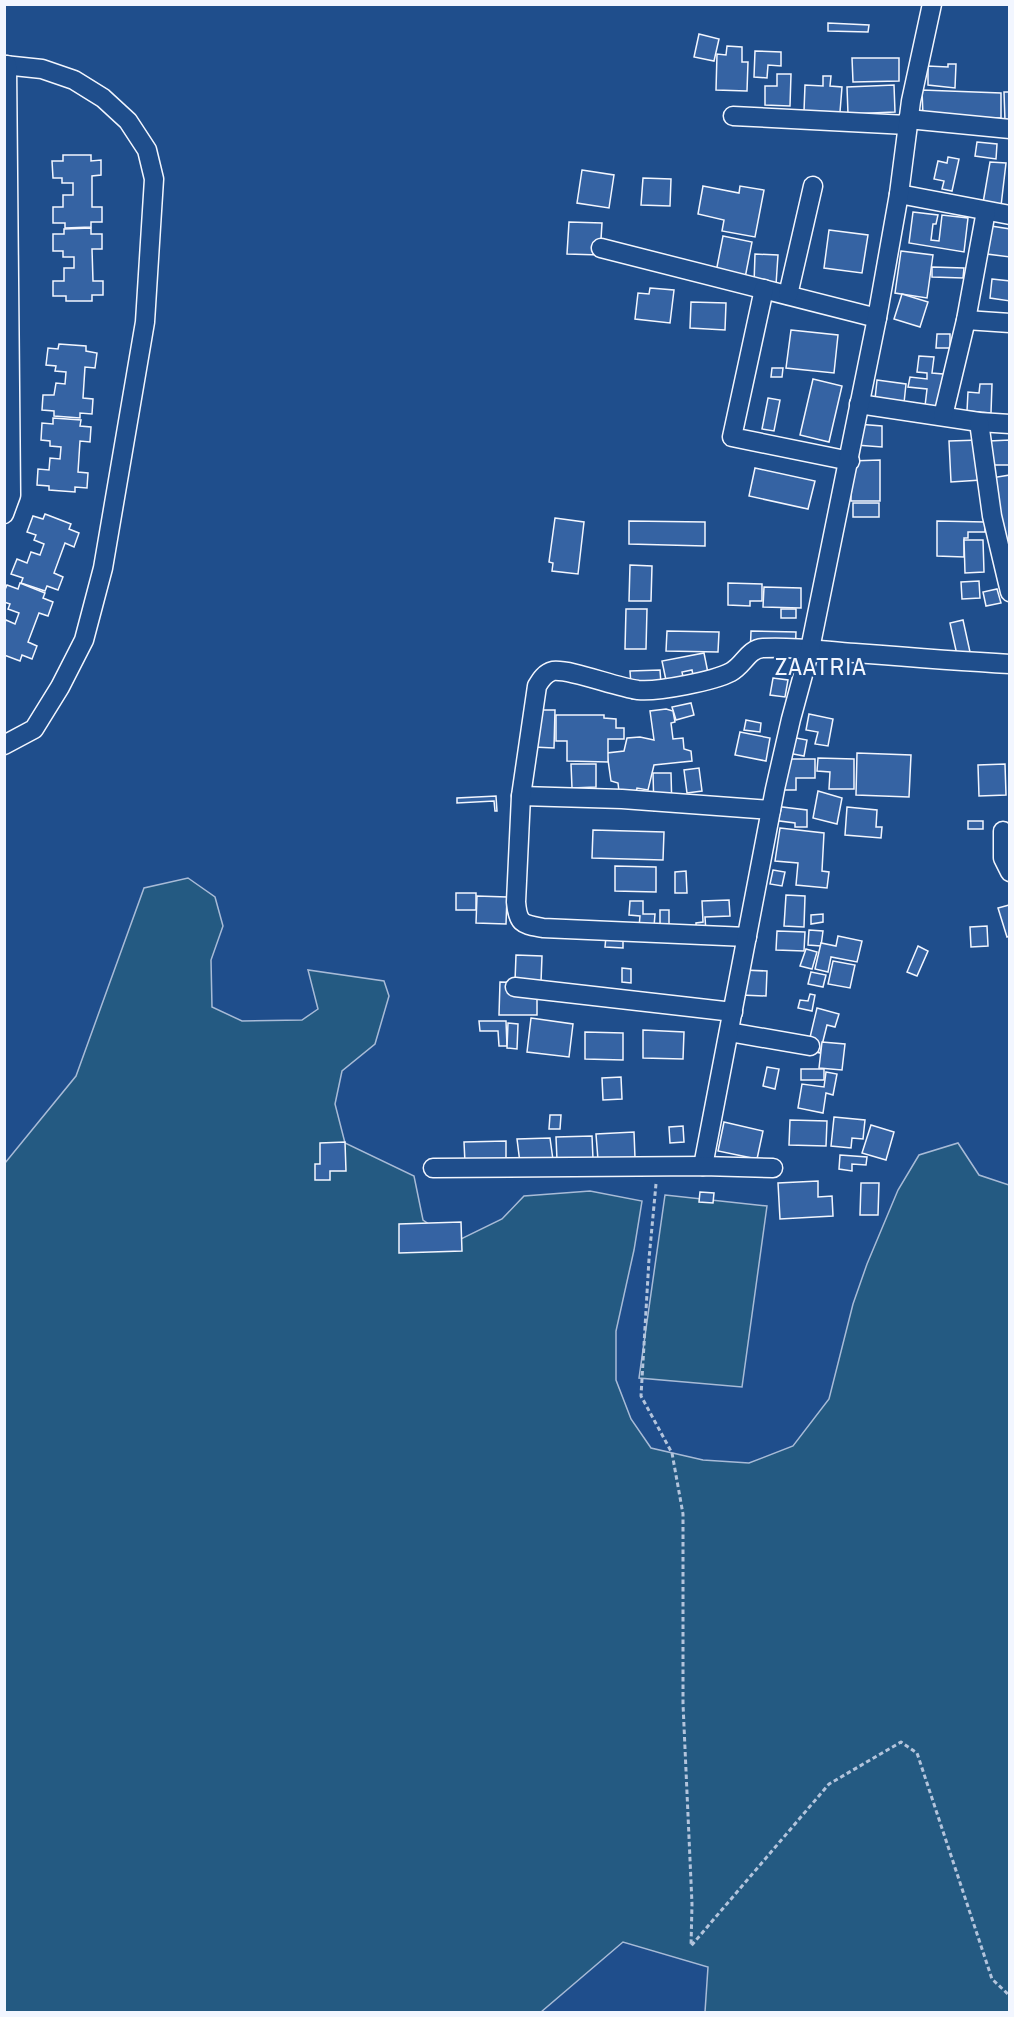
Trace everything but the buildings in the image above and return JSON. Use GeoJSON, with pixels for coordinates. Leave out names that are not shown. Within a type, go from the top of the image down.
{"type":"FeatureCollection","features":[{"type":"Feature","properties":{"kind":"street"},"geometry":{"type":"LineString","coordinates":[[703,1166],[771,810],[791,719],[810,649],[849,461],[899,194],[908,122],[932,4]]}},
{"type":"Feature","properties":{"kind":"street"},"geometry":{"type":"LineString","coordinates":[[4,514],[10,495],[6,65],[42,69],[74,80],[104,98],[128,121],[147,150],[154,179],[144,322],[103,568],[87,629],[84,640],[60,687],[34,729],[4,745]]}},
{"type":"Feature","properties":{"kind":"street"},"geometry":{"type":"LineString","coordinates":[[733,116],[908,122],[1010,129]]}},
{"type":"Feature","properties":{"kind":"street"},"geometry":{"type":"LineString","coordinates":[[788,295],[813,186]]}},
{"type":"Feature","properties":{"kind":"street"},"geometry":{"type":"LineString","coordinates":[[899,194],[1010,215]]}},
{"type":"Feature","properties":{"kind":"street"},"geometry":{"type":"LineString","coordinates":[[944,416],[966,320],[987,211]]}},
{"type":"Feature","properties":{"kind":"street"},"geometry":{"type":"LineString","coordinates":[[601,248],[877,318]]}},
{"type":"Feature","properties":{"kind":"street"},"geometry":{"type":"LineString","coordinates":[[764,289],[732,437],[849,461]]}},
{"type":"Feature","properties":{"kind":"street"},"geometry":{"type":"LineString","coordinates":[[966,320],[1010,323]]}},
{"type":"Feature","properties":{"kind":"street"},"geometry":{"type":"LineString","coordinates":[[859,404],[979,422],[1010,424]]}},
{"type":"Feature","properties":{"kind":"street"},"geometry":{"type":"LineString","coordinates":[[979,422],[992,516],[1010,592]]}},
{"type":"Feature","properties":{"kind":"street"},"geometry":{"type":"LineString","coordinates":[[747,938],[543,928],[524,924],[517,917],[521,796],[537,686],[543,676],[553,671],[571,673],[615,686],[641,690],[712,680],[734,671],[751,652],[760,648],[810,649],[1010,664]]}},
{"type":"Feature","properties":{"kind":"street"},"geometry":{"type":"LineString","coordinates":[[521,796],[621,799],[771,810]]}},
{"type":"Feature","properties":{"kind":"street"},"geometry":{"type":"LineString","coordinates":[[1003,831],[1003,858],[1010,872]]}},
{"type":"Feature","properties":{"kind":"street"},"geometry":{"type":"LineString","coordinates":[[515,987],[733,1012]]}},
{"type":"Feature","properties":{"kind":"street"},"geometry":{"type":"LineString","coordinates":[[729,1032],[810,1046]]}},
{"type":"Feature","properties":{"kind":"street"},"geometry":{"type":"LineString","coordinates":[[433,1168],[703,1166],[773,1168]]}},
{"type":"Feature","properties":{"kind":"path"},"geometry":{"type":"LineString","coordinates":[[658,1167],[649,1258],[642,1396],[672,1453],[683,1514],[683,1704],[692,1904],[691,1946],[829,1784],[901,1742],[917,1753],[992,1979],[1010,1996]]}},
{"type":"Feature","properties":{"kind":"shaded area"},"geometry":{"type":"Polygon","coordinates":[[[188,878],[215,897],[223,926],[211,960],[212,1007],[242,1021],[302,1020],[318,1009],[308,970],[384,981],[389,996],[375,1044],[342,1071],[335,1104],[345,1143],[414,1176],[423,1220],[455,1242],[502,1219],[524,1196],[590,1191],[642,1201],[616,1331],[616,1380],[631,1419],[651,1448],[703,1460],[749,1463],[793,1446],[829,1399],[853,1304],[867,1264],[898,1190],[919,1155],[958,1143],[979,1175],[1009,1185],[1009,2012],[705,2012],[708,1967],[623,1942],[541,2012],[5,2012],[5,1163],[76,1076],[144,888],[188,878]]]}},
{"type":"Feature","properties":{"kind":"shaded area"},"geometry":{"type":"Polygon","coordinates":[[[665,1195],[767,1206],[742,1387],[639,1378],[665,1195]]]}},
{"type":"Feature","properties":{"kind":"district","name":"ZAATRIA"},"geometry":{"type":"Point","coordinates":[821,667]}}]}
